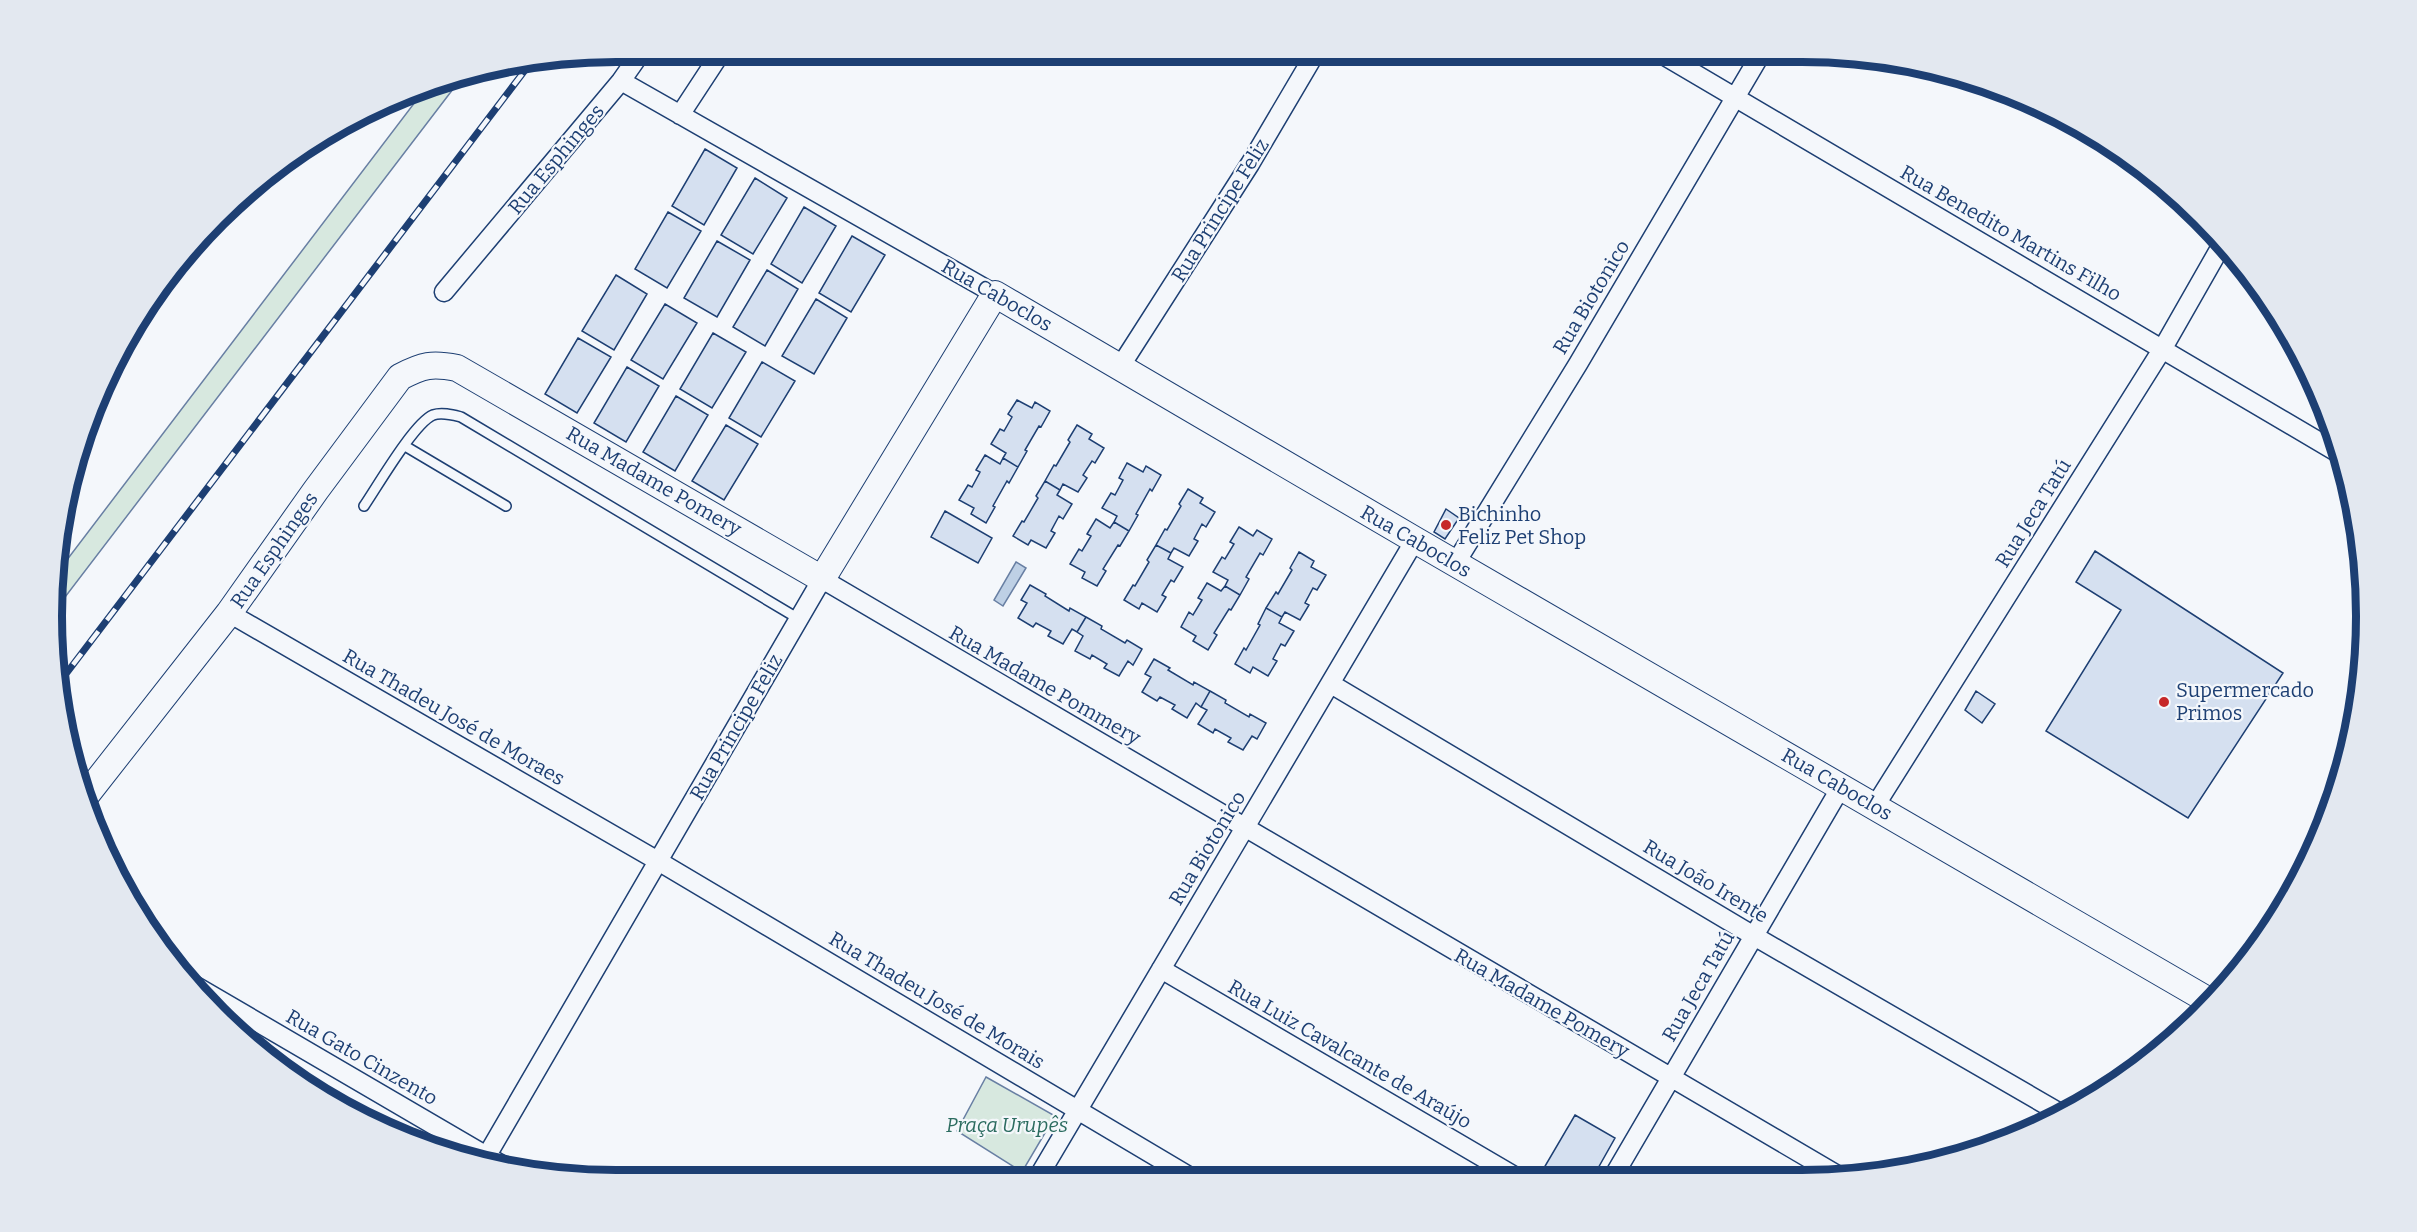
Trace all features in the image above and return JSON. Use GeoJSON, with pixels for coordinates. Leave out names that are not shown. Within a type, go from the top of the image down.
{"type":"FeatureCollection","features":[{"type":"Feature","properties":{"kind":"street","name":"Rua Esphinges"},"geometry":{"type":"LineString","coordinates":[[444,292],[621,81],[634,62]]}},
{"type":"Feature","properties":{"kind":"street"},"geometry":{"type":"LineString","coordinates":[[680,115],[715,62]]}},
{"type":"Feature","properties":{"kind":"street","name":"Rua Principe Feliz"},"geometry":{"type":"LineString","coordinates":[[1120,367],[1239,181],[1310,62]]}},
{"type":"Feature","properties":{"kind":"street","name":"Rua Benedito Martins Filho"},"geometry":{"type":"LineString","coordinates":[[1675,62],[2329,447]]}},
{"type":"Feature","properties":{"kind":"street","name":"Rua Biotonico"},"geometry":{"type":"LineString","coordinates":[[1455,564],[1578,364],[1756,62]]}},
{"type":"Feature","properties":{"kind":"street","name":"Rua Caboclos"},"geometry":{"type":"LineString","coordinates":[[621,81],[995,294],[1455,564],[2203,997]]}},
{"type":"Feature","properties":{"kind":"street","name":"Rua Jeca Tatú"},"geometry":{"type":"LineString","coordinates":[[1875,806],[2163,348],[2219,251]]}},
{"type":"Feature","properties":{"kind":"street","name":"Rua Principe Feliz"},"geometry":{"type":"LineString","coordinates":[[488,1155],[822,579],[995,294]]}},
{"type":"Feature","properties":{"kind":"street","name":"Rua Esphinges"},"geometry":{"type":"LineString","coordinates":[[90,790],[229,613],[400,376],[436,363],[457,368],[486,383]]}},
{"type":"Feature","properties":{"kind":"street","name":"Rua Madame Pomery"},"geometry":{"type":"LineString","coordinates":[[486,383],[822,579]]}},
{"type":"Feature","properties":{"kind":"street","name":"Rua Biotonico"},"geometry":{"type":"LineString","coordinates":[[1042,1170],[1415,540]]}},
{"type":"Feature","properties":{"kind":"street","name":"Rua Madame Pommery"},"geometry":{"type":"LineString","coordinates":[[822,579],[1246,829]]}},
{"type":"Feature","properties":{"kind":"street","name":"Rua Thadeu José de Moraes"},"geometry":{"type":"LineString","coordinates":[[229,613],[658,861]]}},
{"type":"Feature","properties":{"kind":"street","name":"Rua João Irente"},"geometry":{"type":"LineString","coordinates":[[1331,684],[1754,936],[2053,1109]]}},
{"type":"Feature","properties":{"kind":"street","name":"Rua Jeca Tatú"},"geometry":{"type":"LineString","coordinates":[[1617,1170],[1841,787]]}},
{"type":"Feature","properties":{"kind":"street","name":"Rua Madame Pomery"},"geometry":{"type":"LineString","coordinates":[[1246,829],[1827,1169]]}},
{"type":"Feature","properties":{"kind":"street","name":"Rua Thadeu José de Morais"},"geometry":{"type":"LineString","coordinates":[[658,861],[1179,1170]]}},
{"type":"Feature","properties":{"kind":"street","name":"Rua Luiz Cavalcante de Araújo"},"geometry":{"type":"LineString","coordinates":[[1161,969],[1504,1170]]}},
{"type":"Feature","properties":{"kind":"street","name":"Rua Gato Cinzento"},"geometry":{"type":"LineString","coordinates":[[213,996],[471,1152]]}},
{"type":"Feature","properties":{"kind":"lane"},"geometry":{"type":"LineString","coordinates":[[364,506],[405,446],[434,415],[446,414],[461,417],[799,619]]}},
{"type":"Feature","properties":{"kind":"lane"},"geometry":{"type":"LineString","coordinates":[[405,446],[506,506]]}},
{"type":"Feature","properties":{"kind":"green space"},"geometry":{"type":"Polygon","coordinates":[[[456,85],[62,601],[64,563],[417,99],[456,85]]]}},
{"type":"Feature","properties":{"kind":"green space","name":"Praça Urupês"},"geometry":{"type":"Polygon","coordinates":[[[986,1077],[1055,1116],[1023,1170],[1019,1170],[957,1131],[986,1077]]]}},
{"type":"Feature","properties":{"kind":"water"},"geometry":{"type":"Polygon","coordinates":[[[1016,562],[1026,568],[1003,606],[994,600],[1016,562]]]}},
{"type":"Feature","properties":{"kind":"building"},"geometry":{"type":"Polygon","coordinates":[[[705,149],[737,168],[704,225],[672,206],[705,149]]]}},
{"type":"Feature","properties":{"kind":"building"},"geometry":{"type":"Polygon","coordinates":[[[755,178],[787,198],[753,254],[721,235],[755,178]]]}},
{"type":"Feature","properties":{"kind":"building"},"geometry":{"type":"Polygon","coordinates":[[[804,207],[836,226],[802,283],[771,264],[804,207]]]}},
{"type":"Feature","properties":{"kind":"building"},"geometry":{"type":"Polygon","coordinates":[[[668,212],[701,231],[667,288],[635,269],[668,212]]]}},
{"type":"Feature","properties":{"kind":"building"},"geometry":{"type":"Polygon","coordinates":[[[852,236],[885,255],[851,312],[819,293],[852,236]]]}},
{"type":"Feature","properties":{"kind":"building"},"geometry":{"type":"Polygon","coordinates":[[[717,241],[750,260],[717,317],[684,298],[717,241]]]}},
{"type":"Feature","properties":{"kind":"building"},"geometry":{"type":"Polygon","coordinates":[[[767,270],[798,289],[765,346],[733,327],[767,270]]]}},
{"type":"Feature","properties":{"kind":"building"},"geometry":{"type":"Polygon","coordinates":[[[616,275],[647,294],[614,350],[582,331],[616,275]]]}},
{"type":"Feature","properties":{"kind":"building"},"geometry":{"type":"Polygon","coordinates":[[[816,299],[847,318],[814,374],[782,356],[816,299]]]}},
{"type":"Feature","properties":{"kind":"building"},"geometry":{"type":"Polygon","coordinates":[[[665,304],[697,323],[663,379],[631,360],[665,304]]]}},
{"type":"Feature","properties":{"kind":"building"},"geometry":{"type":"Polygon","coordinates":[[[713,333],[746,352],[712,408],[680,389],[713,333]]]}},
{"type":"Feature","properties":{"kind":"building"},"geometry":{"type":"Polygon","coordinates":[[[578,338],[611,357],[577,413],[545,394],[578,338]]]}},
{"type":"Feature","properties":{"kind":"building"},"geometry":{"type":"Polygon","coordinates":[[[762,362],[795,381],[761,437],[729,418],[762,362]]]}},
{"type":"Feature","properties":{"kind":"building"},"geometry":{"type":"Polygon","coordinates":[[[627,367],[659,386],[626,442],[594,423],[627,367]]]}},
{"type":"Feature","properties":{"kind":"building"},"geometry":{"type":"Polygon","coordinates":[[[676,396],[708,415],[675,471],[643,452],[676,396]]]}},
{"type":"Feature","properties":{"kind":"building"},"geometry":{"type":"Polygon","coordinates":[[[1017,400],[1032,408],[1035,402],[1050,411],[1025,450],[1027,451],[1018,467],[1003,458],[1006,453],[991,444],[1000,429],[1004,431],[1012,417],[1008,414],[1017,400]]]}},
{"type":"Feature","properties":{"kind":"building"},"geometry":{"type":"Polygon","coordinates":[[[726,425],[758,444],[724,500],[692,481],[726,425]]]}},
{"type":"Feature","properties":{"kind":"building"},"geometry":{"type":"Polygon","coordinates":[[[1077,425],[1092,434],[1089,439],[1104,448],[1095,463],[1092,461],[1083,475],[1087,478],[1078,492],[1063,484],[1060,490],[1045,481],[1070,442],[1068,440],[1077,425]]]}},
{"type":"Feature","properties":{"kind":"building"},"geometry":{"type":"Polygon","coordinates":[[[985,455],[1000,464],[1003,458],[1018,467],[1009,483],[1007,481],[986,523],[971,514],[974,508],[959,500],[968,485],[972,487],[980,472],[976,470],[985,455]]]}},
{"type":"Feature","properties":{"kind":"building"},"geometry":{"type":"Polygon","coordinates":[[[1127,463],[1143,472],[1146,466],[1161,475],[1152,491],[1150,489],[1129,531],[1114,522],[1117,516],[1102,508],[1111,493],[1115,495],[1123,480],[1119,478],[1127,463]]]}},
{"type":"Feature","properties":{"kind":"building"},"geometry":{"type":"Polygon","coordinates":[[[1045,481],[1060,490],[1057,495],[1072,504],[1063,519],[1059,516],[1051,531],[1055,533],[1046,548],[1031,540],[1028,545],[1013,536],[1038,498],[1036,496],[1045,481]]]}},
{"type":"Feature","properties":{"kind":"building"},"geometry":{"type":"Polygon","coordinates":[[[1188,489],[1203,498],[1200,503],[1215,512],[1206,527],[1202,524],[1194,539],[1198,541],[1189,556],[1174,548],[1171,553],[1156,545],[1181,506],[1179,504],[1188,489]]]}},
{"type":"Feature","properties":{"kind":"building","name":"Bichinho Feliz Pet Shop"},"geometry":{"type":"Polygon","coordinates":[[[1446,509],[1459,518],[1445,539],[1434,532],[1446,509]]]}},
{"type":"Feature","properties":{"kind":"building"},"geometry":{"type":"Polygon","coordinates":[[[945,511],[992,538],[978,563],[931,537],[945,511]]]}},
{"type":"Feature","properties":{"kind":"building"},"geometry":{"type":"Polygon","coordinates":[[[1096,519],[1110,528],[1114,522],[1129,531],[1103,569],[1106,571],[1097,586],[1082,578],[1085,572],[1070,564],[1079,549],[1082,551],[1091,536],[1087,534],[1096,519]]]}},
{"type":"Feature","properties":{"kind":"building"},"geometry":{"type":"Polygon","coordinates":[[[1239,527],[1253,536],[1257,530],[1272,539],[1263,555],[1260,553],[1246,577],[1249,579],[1240,595],[1225,586],[1228,580],[1213,572],[1222,557],[1225,559],[1234,544],[1230,542],[1239,527]]]}},
{"type":"Feature","properties":{"kind":"building"},"geometry":{"type":"Polygon","coordinates":[[[1156,545],[1171,553],[1168,559],[1183,567],[1174,582],[1171,580],[1162,595],[1166,597],[1157,612],[1142,603],[1139,609],[1124,600],[1149,562],[1147,560],[1156,545]]]}},
{"type":"Feature","properties":{"kind":"building","name":"Supermercado Primos"},"geometry":{"type":"Polygon","coordinates":[[[2095,551],[2283,673],[2188,818],[2046,731],[2121,610],[2076,582],[2095,551]]]}},
{"type":"Feature","properties":{"kind":"building"},"geometry":{"type":"Polygon","coordinates":[[[1299,552],[1314,561],[1311,567],[1326,575],[1317,590],[1313,588],[1305,603],[1309,605],[1300,620],[1285,612],[1282,617],[1266,608],[1276,592],[1278,594],[1299,552]]]}},
{"type":"Feature","properties":{"kind":"building"},"geometry":{"type":"Polygon","coordinates":[[[1207,583],[1221,591],[1225,586],[1240,595],[1214,633],[1217,635],[1208,650],[1193,641],[1196,636],[1181,627],[1189,612],[1193,615],[1202,600],[1198,598],[1207,583]]]}},
{"type":"Feature","properties":{"kind":"building"},"geometry":{"type":"Polygon","coordinates":[[[1030,585],[1069,611],[1070,608],[1086,617],[1077,632],[1072,629],[1063,644],[1048,636],[1051,631],[1036,623],[1033,627],[1018,618],[1027,603],[1021,600],[1030,585]]]}},
{"type":"Feature","properties":{"kind":"building"},"geometry":{"type":"Polygon","coordinates":[[[1266,608],[1282,617],[1279,623],[1294,631],[1285,646],[1281,644],[1273,659],[1277,661],[1268,676],[1253,667],[1250,673],[1235,664],[1260,625],[1258,624],[1266,608]]]}},
{"type":"Feature","properties":{"kind":"building"},"geometry":{"type":"Polygon","coordinates":[[[1086,617],[1125,643],[1127,640],[1142,649],[1133,665],[1128,661],[1119,676],[1104,668],[1107,664],[1092,655],[1090,659],[1075,651],[1083,636],[1077,632],[1086,617]]]}},
{"type":"Feature","properties":{"kind":"building"},"geometry":{"type":"Polygon","coordinates":[[[1154,659],[1193,685],[1194,682],[1210,691],[1201,707],[1196,703],[1187,718],[1172,709],[1175,705],[1160,697],[1157,701],[1142,692],[1151,677],[1145,674],[1154,659]]]}},
{"type":"Feature","properties":{"kind":"building"},"geometry":{"type":"Polygon","coordinates":[[[1210,691],[1249,717],[1250,714],[1266,723],[1257,739],[1252,736],[1243,750],[1228,742],[1231,738],[1215,729],[1213,733],[1198,724],[1207,710],[1201,707],[1210,691]]]}},
{"type":"Feature","properties":{"kind":"building"},"geometry":{"type":"Polygon","coordinates":[[[1976,691],[1995,704],[1982,723],[1965,710],[1976,691]]]}},
{"type":"Feature","properties":{"kind":"building"},"geometry":{"type":"Polygon","coordinates":[[[1575,1115],[1615,1138],[1597,1170],[1543,1170],[1575,1115]]]}},
{"type":"Feature","properties":{"kind":"railway"},"geometry":{"type":"LineString","coordinates":[[65,675],[526,69]]}},
{"type":"Feature","properties":{"kind":"place","name":"Bichinho Feliz Pet Shop"},"geometry":{"type":"Point","coordinates":[1446,525]}},
{"type":"Feature","properties":{"kind":"place","name":"Supermercado Primos"},"geometry":{"type":"Point","coordinates":[2164,702]}}]}
